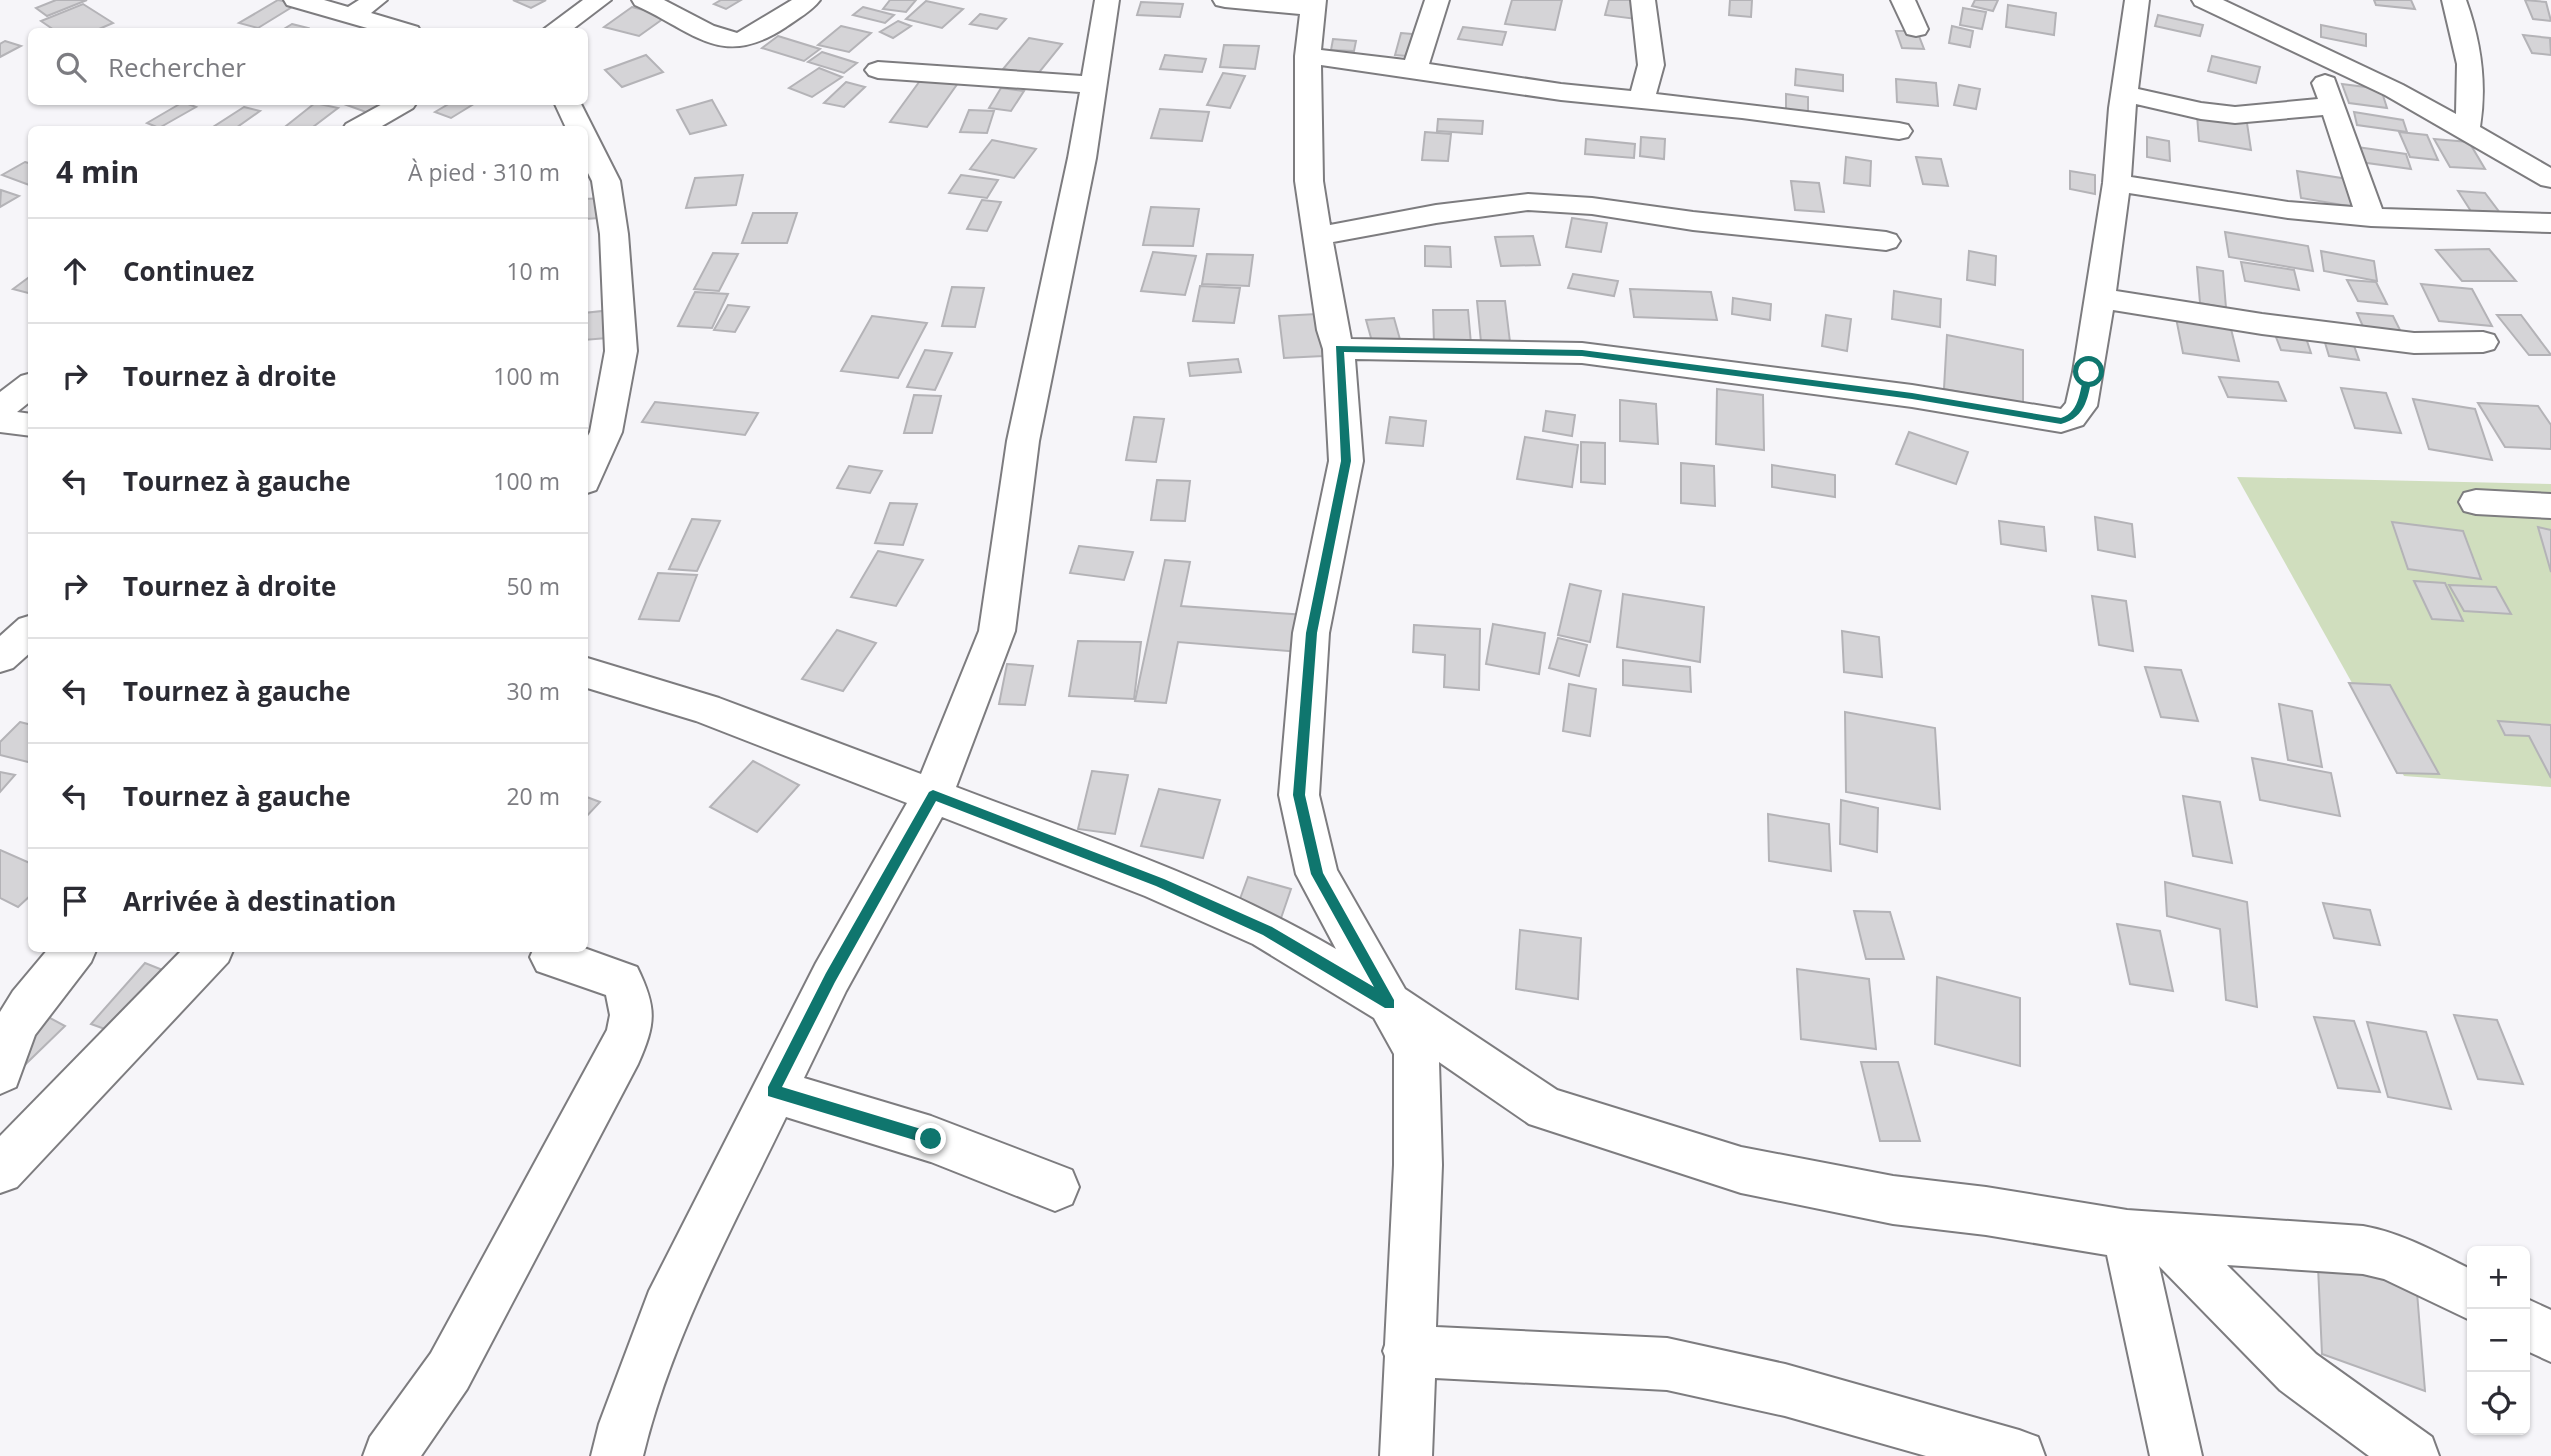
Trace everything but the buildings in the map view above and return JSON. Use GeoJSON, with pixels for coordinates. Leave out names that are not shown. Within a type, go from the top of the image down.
{"type":"FeatureCollection","features":[{"type":"Feature","properties":{"kind":"street"},"geometry":{"type":"LineString","coordinates":[[296,0],[396,28]]}},
{"type":"Feature","properties":{"kind":"street"},"geometry":{"type":"LineString","coordinates":[[352,15],[375,0]]}},
{"type":"Feature","properties":{"kind":"street"},"geometry":{"type":"LineString","coordinates":[[558,28],[599,0]]}},
{"type":"Feature","properties":{"kind":"street"},"geometry":{"type":"LineString","coordinates":[[644,0],[666,8],[719,38],[741,41],[808,0]]}},
{"type":"Feature","properties":{"kind":"street"},"geometry":{"type":"LineString","coordinates":[[617,1456],[625,1424],[667,1309],[831,977],[933,795],[997,631],[1023,441],[1082,158],[1107,0]]}},
{"type":"Feature","properties":{"kind":"street"},"geometry":{"type":"LineString","coordinates":[[1225,0],[1313,4],[1308,56],[1309,181],[1332,330],[1339,349],[1346,461],[1311,633],[1299,795],[1317,874],[1416,1051],[1418,1165],[1408,1351],[1406,1456]]}},
{"type":"Feature","properties":{"kind":"street"},"geometry":{"type":"LineString","coordinates":[[1415,69],[1437,0]]}},
{"type":"Feature","properties":{"kind":"street"},"geometry":{"type":"LineString","coordinates":[[1641,100],[1651,65],[1643,0]]}},
{"type":"Feature","properties":{"kind":"street"},"geometry":{"type":"LineString","coordinates":[[1903,0],[1916,29]]}},
{"type":"Feature","properties":{"kind":"street"},"geometry":{"type":"LineString","coordinates":[[1339,349],[1582,353],[1912,396],[2061,421],[2072,418],[2081,406],[2100,298],[2117,183],[2137,0]]}},
{"type":"Feature","properties":{"kind":"street"},"geometry":{"type":"LineString","coordinates":[[2204,0],[2249,9],[2314,53],[2394,90],[2551,178]]}},
{"type":"Feature","properties":{"kind":"street"},"geometry":{"type":"LineString","coordinates":[[2454,0],[2469,50],[2473,100],[2466,129]]}},
{"type":"Feature","properties":{"kind":"street"},"geometry":{"type":"LineString","coordinates":[[2314,53],[2371,216]]}},
{"type":"Feature","properties":{"kind":"street"},"geometry":{"type":"LineString","coordinates":[[1308,56],[1415,69],[1511,86],[1742,110],[1899,131]]}},
{"type":"Feature","properties":{"kind":"street"},"geometry":{"type":"LineString","coordinates":[[878,70],[1094,85]]}},
{"type":"Feature","properties":{"kind":"street"},"geometry":{"type":"LineString","coordinates":[[2126,94],[2201,111],[2235,115],[2332,106]]}},
{"type":"Feature","properties":{"kind":"street"},"geometry":{"type":"LineString","coordinates":[[362,126],[399,105]]}},
{"type":"Feature","properties":{"kind":"street"},"geometry":{"type":"LineString","coordinates":[[568,105],[578,126]]}},
{"type":"Feature","properties":{"kind":"street"},"geometry":{"type":"LineString","coordinates":[[588,149],[606,181],[614,234],[621,351],[606,432],[588,473]]}},
{"type":"Feature","properties":{"kind":"street"},"geometry":{"type":"LineString","coordinates":[[2511,155],[2551,212]]}},
{"type":"Feature","properties":{"kind":"street"},"geometry":{"type":"LineString","coordinates":[[2117,183],[2288,210],[2551,223]]}},
{"type":"Feature","properties":{"kind":"street"},"geometry":{"type":"LineString","coordinates":[[1319,236],[1436,214],[1528,202],[1592,206],[1693,221],[1886,241]]}},
{"type":"Feature","properties":{"kind":"street"},"geometry":{"type":"LineString","coordinates":[[2100,298],[2262,324],[2414,344],[2483,342]]}},
{"type":"Feature","properties":{"kind":"street"},"geometry":{"type":"LineString","coordinates":[[0,409],[28,386]]}},
{"type":"Feature","properties":{"kind":"street"},"geometry":{"type":"LineString","coordinates":[[0,421],[28,424]]}},
{"type":"Feature","properties":{"kind":"street"},"geometry":{"type":"LineString","coordinates":[[2476,502],[2551,506]]}},
{"type":"Feature","properties":{"kind":"street"},"geometry":{"type":"LineString","coordinates":[[0,658],[28,633]]}},
{"type":"Feature","properties":{"kind":"street"},"geometry":{"type":"LineString","coordinates":[[588,673],[706,709],[933,795],[1160,883],[1268,931],[1390,1004],[1545,1108],[1741,1170],[1893,1200],[2145,1235],[2363,1250],[2389,1255],[2467,1294]]}},
{"type":"Feature","properties":{"kind":"street"},"geometry":{"type":"LineString","coordinates":[[0,1072],[3,1052],[18,1019],[73,952]]}},
{"type":"Feature","properties":{"kind":"street"},"geometry":{"type":"LineString","coordinates":[[0,1170],[209,952]]}},
{"type":"Feature","properties":{"kind":"street"},"geometry":{"type":"LineString","coordinates":[[389,1456],[456,1359],[622,1049],[632,1021],[632,1001],[622,981],[552,957]]}},
{"type":"Feature","properties":{"kind":"street"},"geometry":{"type":"LineString","coordinates":[[773,1091],[931,1139],[1055,1186]]}},
{"type":"Feature","properties":{"kind":"street"},"geometry":{"type":"LineString","coordinates":[[2145,1235],[2176,1456]]}},
{"type":"Feature","properties":{"kind":"street"},"geometry":{"type":"LineString","coordinates":[[2145,1235],[2298,1373],[2413,1456]]}},
{"type":"Feature","properties":{"kind":"street"},"geometry":{"type":"LineString","coordinates":[[2530,1326],[2551,1337]]}},
{"type":"Feature","properties":{"kind":"street"},"geometry":{"type":"LineString","coordinates":[[1408,1351],[1667,1364],[1785,1390],[2019,1456]]}},
{"type":"Feature","properties":{"kind":"green space"},"geometry":{"type":"Polygon","coordinates":[[[2237,477],[2551,484],[2551,787],[2404,776],[2237,477]]]}},
{"type":"Feature","properties":{"kind":"route"},"geometry":{"type":"LineString","coordinates":[[931,1139],[773,1091],[831,977],[933,795],[1160,883],[1268,931],[1390,1004],[1317,874],[1299,795],[1311,633],[1346,461],[1339,349],[1582,353],[1912,396],[2061,421],[2072,418],[2081,406],[2089,372]]}}]}
